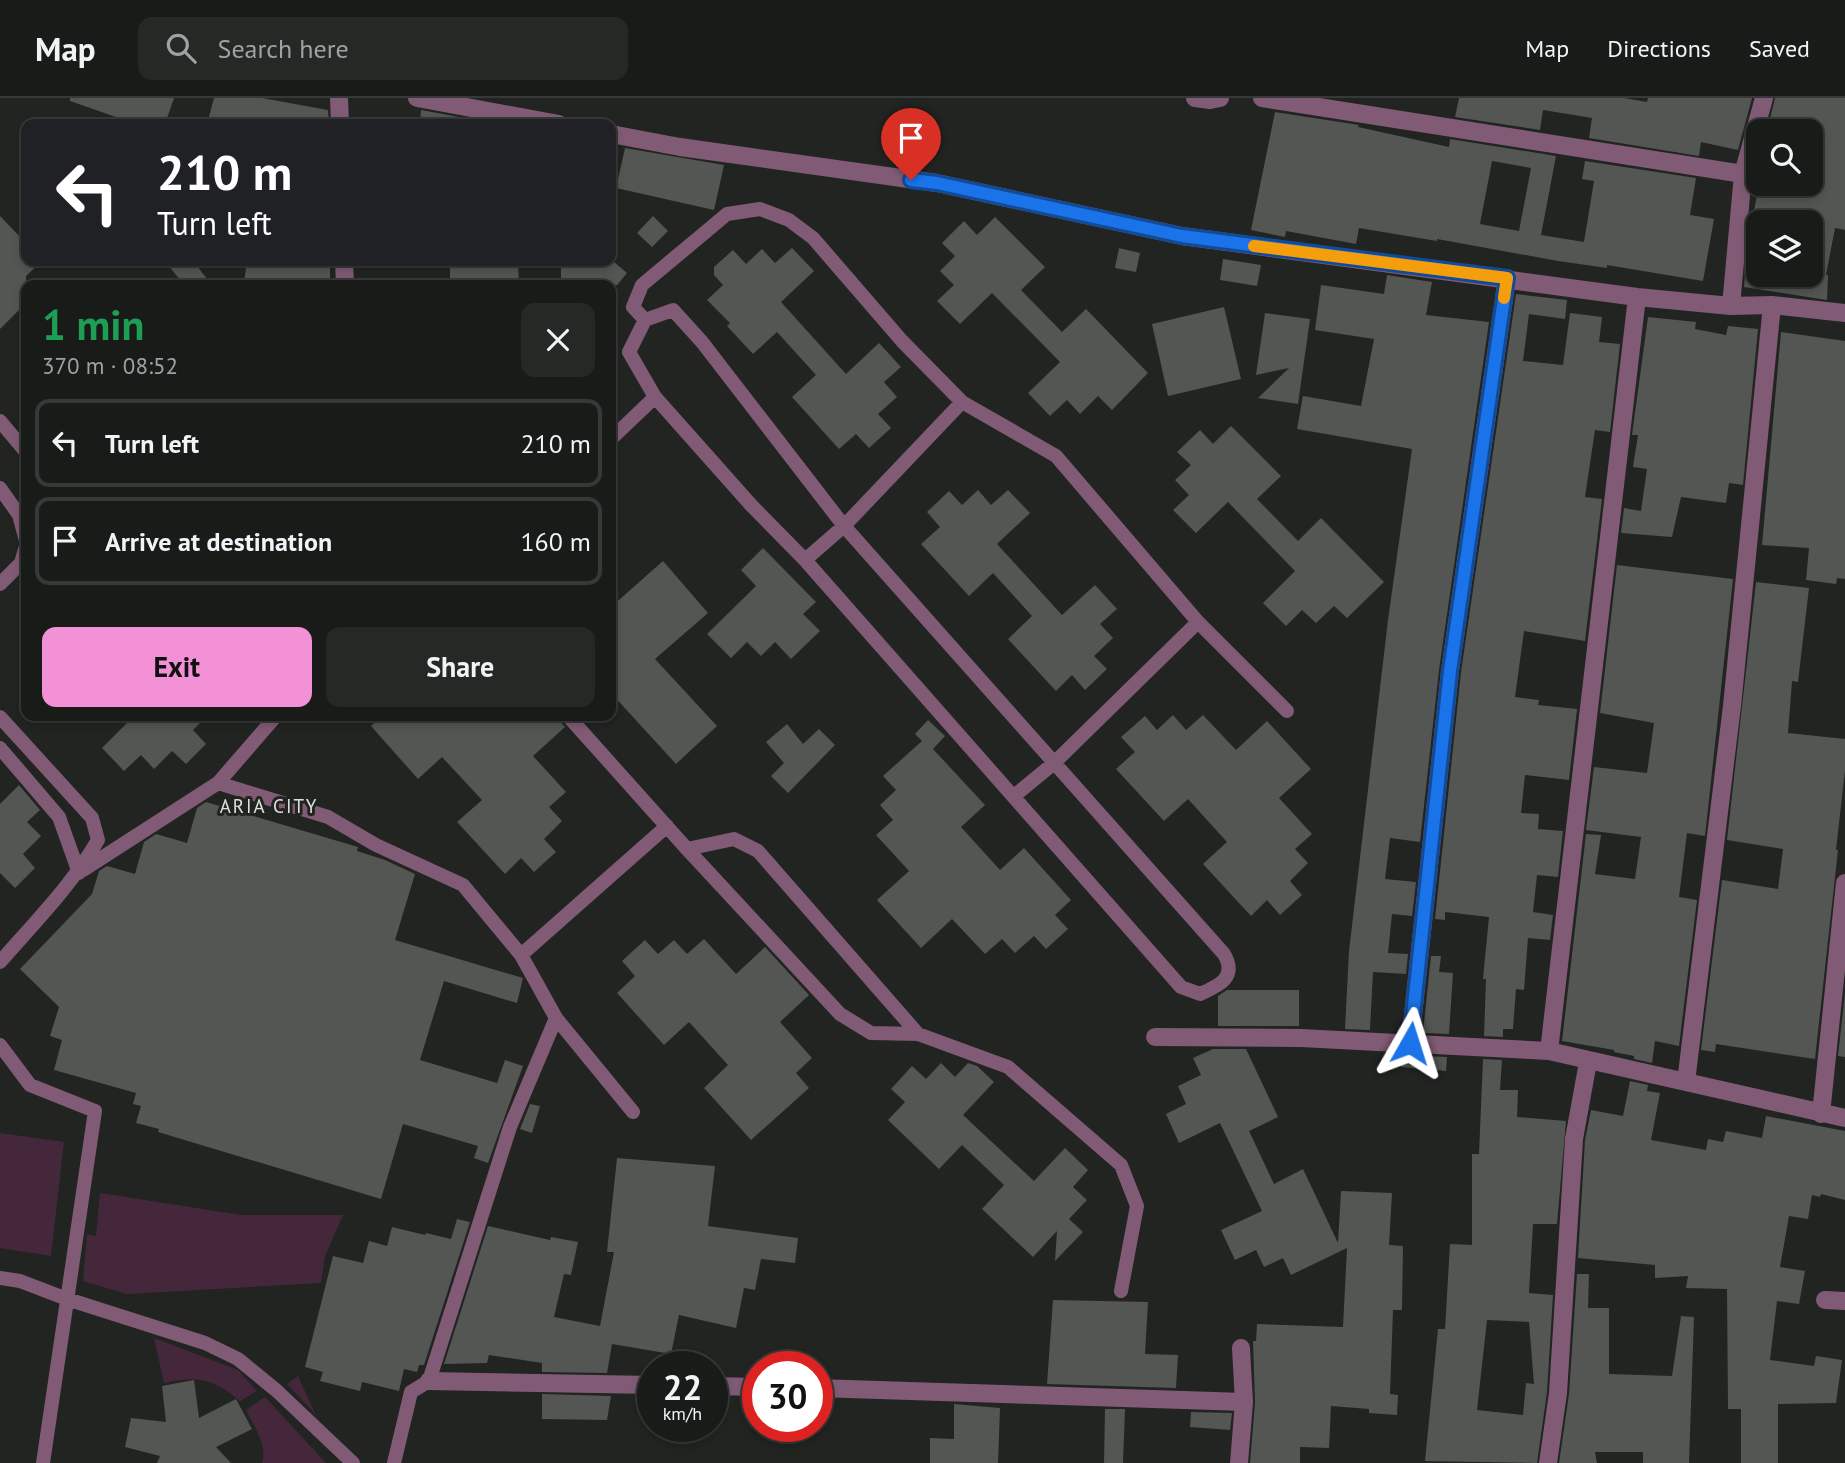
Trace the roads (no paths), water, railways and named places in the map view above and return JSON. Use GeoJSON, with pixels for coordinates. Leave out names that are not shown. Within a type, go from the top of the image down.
{"type":"FeatureCollection","features":[{"type":"Feature","properties":{"kind":"street"},"geometry":{"type":"LineString","coordinates":[[339,98],[340,119]]}},
{"type":"Feature","properties":{"kind":"street"},"geometry":{"type":"LineString","coordinates":[[417,98],[532,119]]}},
{"type":"Feature","properties":{"kind":"street"},"geometry":{"type":"LineString","coordinates":[[1195,98],[1220,98]]}},
{"type":"Feature","properties":{"kind":"street"},"geometry":{"type":"LineString","coordinates":[[1262,98],[1743,174]]}},
{"type":"Feature","properties":{"kind":"street"},"geometry":{"type":"LineString","coordinates":[[1731,306],[1743,174],[1764,98]]}},
{"type":"Feature","properties":{"kind":"street"},"geometry":{"type":"LineString","coordinates":[[616,135],[680,147],[937,183],[1182,236],[1637,297],[1731,306],[1772,305],[1845,313]]}},
{"type":"Feature","properties":{"kind":"street"},"geometry":{"type":"LineString","coordinates":[[1410,1043],[1450,671],[1507,278]]}},
{"type":"Feature","properties":{"kind":"street"},"geometry":{"type":"LineString","coordinates":[[1549,1051],[1637,297]]}},
{"type":"Feature","properties":{"kind":"street"},"geometry":{"type":"LineString","coordinates":[[1686,1082],[1732,706],[1772,305]]}},
{"type":"Feature","properties":{"kind":"street"},"geometry":{"type":"LineString","coordinates":[[1821,1114],[1845,883]]}},
{"type":"Feature","properties":{"kind":"street"},"geometry":{"type":"LineString","coordinates":[[1156,1037],[1301,1038],[1549,1051],[1588,1062],[1845,1118]]}},
{"type":"Feature","properties":{"kind":"street"},"geometry":{"type":"LineString","coordinates":[[1548,1463],[1558,1393],[1574,1139],[1588,1062]]}},
{"type":"Feature","properties":{"kind":"street"},"geometry":{"type":"LineString","coordinates":[[1825,1300],[1845,1301]]}},
{"type":"Feature","properties":{"kind":"street"},"geometry":{"type":"LineString","coordinates":[[1239,1463],[1244,1402],[1241,1348]]}},
{"type":"Feature","properties":{"kind":"street"},"geometry":{"type":"LineString","coordinates":[[429,1381],[637,1385]]}},
{"type":"Feature","properties":{"kind":"street"},"geometry":{"type":"LineString","coordinates":[[833,1389],[1244,1402]]}},
{"type":"Feature","properties":{"kind":"lane"},"geometry":{"type":"LineString","coordinates":[[645,320],[633,307],[642,285],[727,214],[760,209],[789,220],[813,238],[902,341],[962,402],[1056,456],[1198,621],[1287,711]]}},
{"type":"Feature","properties":{"kind":"lane"},"geometry":{"type":"LineString","coordinates":[[673,310],[702,342],[844,526],[1224,954],[1228,962],[1228,974],[1223,983],[1200,994],[1181,987],[805,560],[751,505],[655,397],[629,352],[645,320],[673,310]]}},
{"type":"Feature","properties":{"kind":"lane"},"geometry":{"type":"LineString","coordinates":[[616,434],[655,397]]}},
{"type":"Feature","properties":{"kind":"lane"},"geometry":{"type":"LineString","coordinates":[[805,560],[844,526],[962,402]]}},
{"type":"Feature","properties":{"kind":"lane"},"geometry":{"type":"LineString","coordinates":[[0,421],[21,446]]}},
{"type":"Feature","properties":{"kind":"lane"},"geometry":{"type":"LineString","coordinates":[[0,488],[21,513]]}},
{"type":"Feature","properties":{"kind":"lane"},"geometry":{"type":"LineString","coordinates":[[0,584],[21,563]]}},
{"type":"Feature","properties":{"kind":"lane"},"geometry":{"type":"LineString","coordinates":[[1014,796],[1054,763],[1198,621]]}},
{"type":"Feature","properties":{"kind":"lane"},"geometry":{"type":"LineString","coordinates":[[0,717],[92,818],[98,840],[79,873],[0,962]]}},
{"type":"Feature","properties":{"kind":"lane"},"geometry":{"type":"LineString","coordinates":[[79,873],[219,783],[272,721]]}},
{"type":"Feature","properties":{"kind":"lane"},"geometry":{"type":"LineString","coordinates":[[572,721],[840,1014],[871,1032],[918,1034],[1008,1067],[1121,1165],[1137,1206],[1121,1291]]}},
{"type":"Feature","properties":{"kind":"lane"},"geometry":{"type":"LineString","coordinates":[[0,748],[59,817],[79,873]]}},
{"type":"Feature","properties":{"kind":"lane"},"geometry":{"type":"LineString","coordinates":[[219,783],[328,817],[376,845],[463,886],[521,954],[556,1018],[633,1112]]}},
{"type":"Feature","properties":{"kind":"lane"},"geometry":{"type":"LineString","coordinates":[[521,954],[667,826]]}},
{"type":"Feature","properties":{"kind":"lane"},"geometry":{"type":"LineString","coordinates":[[687,849],[734,839],[758,851],[918,1034]]}},
{"type":"Feature","properties":{"kind":"lane"},"geometry":{"type":"LineString","coordinates":[[394,1463],[411,1392],[429,1381],[510,1127],[556,1018]]}},
{"type":"Feature","properties":{"kind":"lane"},"geometry":{"type":"LineString","coordinates":[[0,1045],[30,1085],[95,1111],[43,1463]]}},
{"type":"Feature","properties":{"kind":"lane"},"geometry":{"type":"LineString","coordinates":[[0,1278],[20,1281],[66,1299],[205,1343],[238,1359],[277,1391],[353,1463]]}},
{"type":"Feature","properties":{"kind":"district","name":"ARIA CITY"},"geometry":{"type":"Point","coordinates":[269,806]}}]}
